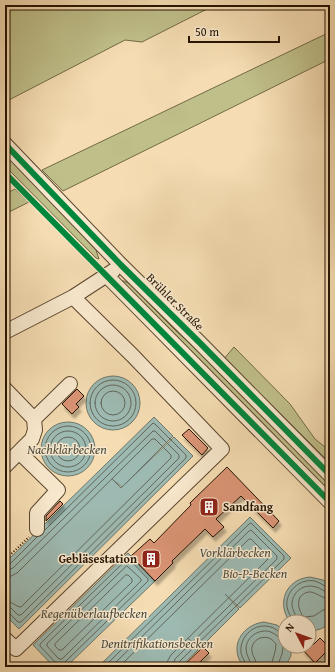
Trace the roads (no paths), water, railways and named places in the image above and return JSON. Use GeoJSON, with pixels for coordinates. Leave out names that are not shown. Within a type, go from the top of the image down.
{"type":"FeatureCollection","features":[{"type":"Feature","properties":{"kind":"street","name":"Brühler Straße"},"geometry":{"type":"LineString","coordinates":[[5,144],[122,265],[330,475]]}},
{"type":"Feature","properties":{"kind":"street"},"geometry":{"type":"LineString","coordinates":[[5,332],[72,297],[122,265]]}},
{"type":"Feature","properties":{"kind":"street"},"geometry":{"type":"LineString","coordinates":[[106,276],[330,502]]}},
{"type":"Feature","properties":{"kind":"street"},"geometry":{"type":"LineString","coordinates":[[5,639],[16,649],[222,449],[133,356],[72,297]]}},
{"type":"Feature","properties":{"kind":"street"},"geometry":{"type":"LineString","coordinates":[[34,419],[70,384]]}},
{"type":"Feature","properties":{"kind":"street"},"geometry":{"type":"LineString","coordinates":[[5,389],[34,419],[35,430],[32,439],[5,466]]}},
{"type":"Feature","properties":{"kind":"street"},"geometry":{"type":"LineString","coordinates":[[19,452],[58,490],[37,513],[37,529]]}},
{"type":"Feature","properties":{"kind":"water","name":"Nachklärbecken"},"geometry":{"type":"Polygon","coordinates":[[[108,376],[118,376],[128,380],[136,388],[140,398],[140,408],[136,418],[128,426],[118,430],[108,430],[98,426],[90,418],[86,408],[86,398],[90,388],[98,380],[108,376]]]}},
{"type":"Feature","properties":{"kind":"water"},"geometry":{"type":"Polygon","coordinates":[[[154,417],[173,436],[122,487],[112,479],[121,488],[174,437],[193,456],[19,629],[5,615],[5,563],[154,417]]]}},
{"type":"Feature","properties":{"kind":"water","name":"Nachklärbecken"},"geometry":{"type":"Polygon","coordinates":[[[63,422],[73,422],[83,426],[91,434],[95,444],[95,454],[91,464],[83,472],[73,476],[63,476],[53,472],[45,464],[41,454],[41,444],[45,434],[53,426],[63,422]]]}},
{"type":"Feature","properties":{"kind":"water"},"geometry":{"type":"Polygon","coordinates":[[[250,517],[291,558],[240,608],[225,594],[239,609],[199,649],[188,638],[198,650],[180,667],[98,667],[250,517]]]}},
{"type":"Feature","properties":{"kind":"water","name":"Regenüberlaufbecken"},"geometry":{"type":"Polygon","coordinates":[[[128,553],[155,581],[66,667],[54,667],[33,645],[128,553]]]}},
{"type":"Feature","properties":{"kind":"water"},"geometry":{"type":"Polygon","coordinates":[[[310,577],[323,580],[330,586],[330,623],[321,629],[317,630],[317,614],[286,614],[284,600],[286,593],[289,587],[302,579],[310,577]]]}},
{"type":"Feature","properties":{"kind":"water"},"geometry":{"type":"Polygon","coordinates":[[[264,622],[277,625],[277,654],[291,654],[285,667],[244,667],[239,660],[237,645],[239,638],[249,628],[264,622]]]}},
{"type":"Feature","properties":{"kind":"place","name":"Sandfang"},"geometry":{"type":"Point","coordinates":[209,507]}},
{"type":"Feature","properties":{"kind":"place","name":"Gebläsestation"},"geometry":{"type":"Point","coordinates":[151,559]}},
{"type":"Feature","properties":{"kind":"water label","name":"Vorklärbecken"},"geometry":{"type":"Point","coordinates":[235,552]}},
{"type":"Feature","properties":{"kind":"water label","name":"Bio-P-Becken"},"geometry":{"type":"Point","coordinates":[255,573]}},
{"type":"Feature","properties":{"kind":"water label","name":"Denitrifikationsbecken"},"geometry":{"type":"Point","coordinates":[157,643]}}]}
